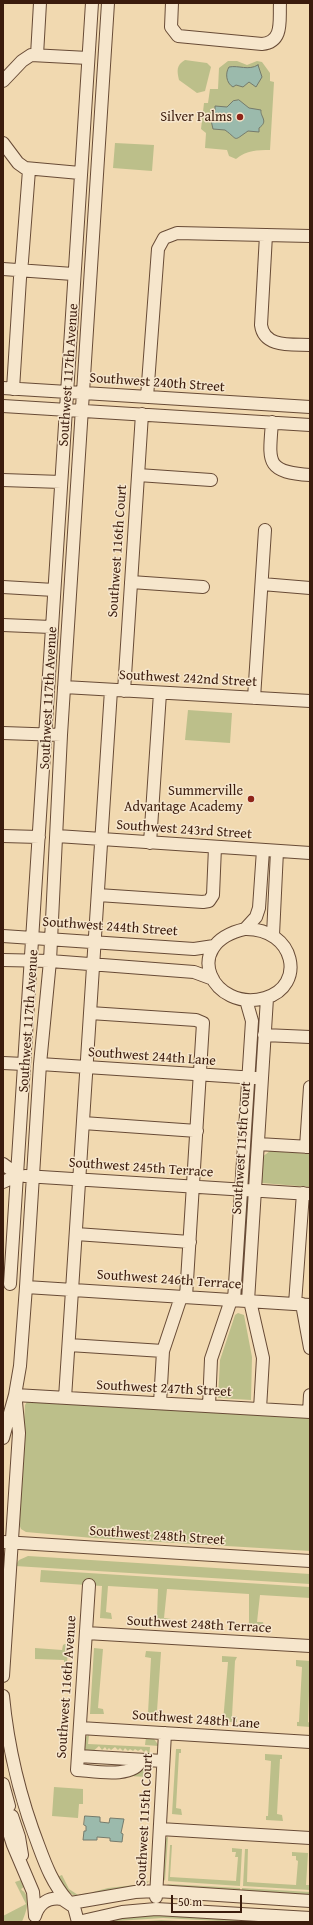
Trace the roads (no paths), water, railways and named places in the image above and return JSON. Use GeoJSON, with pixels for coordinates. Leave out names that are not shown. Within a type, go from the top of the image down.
{"type":"FeatureCollection","features":[{"type":"Feature","properties":{"kind":"street"},"geometry":{"type":"LineString","coordinates":[[37,55],[40,3]]}},
{"type":"Feature","properties":{"kind":"street","name":"Southwest 117th Avenue"},"geometry":{"type":"LineString","coordinates":[[10,1284],[32,961],[44,734],[73,274],[92,3]]}},
{"type":"Feature","properties":{"kind":"street","name":"Southwest 117th Avenue"},"geometry":{"type":"LineString","coordinates":[[3,1438],[16,1395],[20,1366],[40,1064],[50,962],[50,938],[64,687],[108,3]]}},
{"type":"Feature","properties":{"kind":"street"},"geometry":{"type":"LineString","coordinates":[[172,3],[171,25],[173,32],[178,36],[185,38],[255,44],[272,42],[278,33],[280,3]]}},
{"type":"Feature","properties":{"kind":"street"},"geometry":{"type":"LineString","coordinates":[[3,81],[26,58],[37,55],[88,58]]}},
{"type":"Feature","properties":{"kind":"street"},"geometry":{"type":"LineString","coordinates":[[3,143],[18,163],[29,170],[80,173]]}},
{"type":"Feature","properties":{"kind":"street"},"geometry":{"type":"LineString","coordinates":[[8,388],[21,270],[29,170]]}},
{"type":"Feature","properties":{"kind":"street"},"geometry":{"type":"LineString","coordinates":[[148,397],[158,249],[162,241],[168,236],[177,233],[310,236]]}},
{"type":"Feature","properties":{"kind":"street"},"geometry":{"type":"LineString","coordinates":[[266,235],[261,325],[263,335],[270,341],[310,345]]}},
{"type":"Feature","properties":{"kind":"street"},"geometry":{"type":"LineString","coordinates":[[3,269],[73,274]]}},
{"type":"Feature","properties":{"kind":"street","name":"Southwest 240th Street"},"geometry":{"type":"LineString","coordinates":[[8,388],[310,407]]}},
{"type":"Feature","properties":{"kind":"street"},"geometry":{"type":"LineString","coordinates":[[3,406],[310,425]]}},
{"type":"Feature","properties":{"kind":"street","name":"Southwest 116th Court"},"geometry":{"type":"LineString","coordinates":[[124,690],[142,414]]}},
{"type":"Feature","properties":{"kind":"street"},"geometry":{"type":"LineString","coordinates":[[272,422],[271,460],[277,468],[289,474],[310,475]]}},
{"type":"Feature","properties":{"kind":"street"},"geometry":{"type":"LineString","coordinates":[[138,475],[211,480]]}},
{"type":"Feature","properties":{"kind":"street"},"geometry":{"type":"LineString","coordinates":[[3,480],[61,482]]}},
{"type":"Feature","properties":{"kind":"street"},"geometry":{"type":"LineString","coordinates":[[254,698],[265,530]]}},
{"type":"Feature","properties":{"kind":"street"},"geometry":{"type":"LineString","coordinates":[[131,582],[203,587]]}},
{"type":"Feature","properties":{"kind":"street"},"geometry":{"type":"LineString","coordinates":[[262,584],[310,588]]}},
{"type":"Feature","properties":{"kind":"street"},"geometry":{"type":"LineString","coordinates":[[3,587],[54,590]]}},
{"type":"Feature","properties":{"kind":"street"},"geometry":{"type":"LineString","coordinates":[[3,625],[51,627]]}},
{"type":"Feature","properties":{"kind":"street","name":"Southwest 242nd Street"},"geometry":{"type":"LineString","coordinates":[[64,687],[310,701]]}},
{"type":"Feature","properties":{"kind":"street"},"geometry":{"type":"LineString","coordinates":[[65,1398],[111,690]]}},
{"type":"Feature","properties":{"kind":"street"},"geometry":{"type":"LineString","coordinates":[[150,843],[160,693]]}},
{"type":"Feature","properties":{"kind":"street"},"geometry":{"type":"LineString","coordinates":[[3,733],[62,735]]}},
{"type":"Feature","properties":{"kind":"street"},"geometry":{"type":"LineString","coordinates":[[3,836],[39,837]]}},
{"type":"Feature","properties":{"kind":"street","name":"Southwest 243rd Street"},"geometry":{"type":"LineString","coordinates":[[56,836],[310,853]]}},
{"type":"Feature","properties":{"kind":"street"},"geometry":{"type":"LineString","coordinates":[[98,895],[203,902],[209,901],[213,895],[215,847]]}},
{"type":"Feature","properties":{"kind":"street"},"geometry":{"type":"LineString","coordinates":[[245,929],[256,917],[259,908],[263,850]]}},
{"type":"Feature","properties":{"kind":"street"},"geometry":{"type":"LineString","coordinates":[[273,935],[277,851]]}},
{"type":"Feature","properties":{"kind":"street"},"geometry":{"type":"LineString","coordinates":[[245,929],[260,930],[273,935],[285,946],[290,956],[291,965],[288,977],[284,984],[274,994],[267,998],[246,1000],[228,994],[213,979],[209,972],[209,960],[214,946],[228,934],[245,929]]}},
{"type":"Feature","properties":{"kind":"street","name":"Southwest 244th Street"},"geometry":{"type":"LineString","coordinates":[[3,936],[33,936],[194,949],[214,946]]}},
{"type":"Feature","properties":{"kind":"street"},"geometry":{"type":"LineString","coordinates":[[3,960],[194,972],[213,979]]}},
{"type":"Feature","properties":{"kind":"street","name":"Southwest 115th Court"},"geometry":{"type":"LineString","coordinates":[[260,1409],[263,1358],[249,1301],[258,1190],[258,1144],[267,998]]}},
{"type":"Feature","properties":{"kind":"street","name":"Southwest 115th Court"},"geometry":{"type":"LineString","coordinates":[[209,1406],[211,1359],[233,1300],[252,1021],[246,1000]]}},
{"type":"Feature","properties":{"kind":"street"},"geometry":{"type":"LineString","coordinates":[[90,1013],[200,1020],[203,1027],[190,1242],[184,1297],[163,1351],[160,1403]]}},
{"type":"Feature","properties":{"kind":"street"},"geometry":{"type":"LineString","coordinates":[[264,1035],[310,1038]]}},
{"type":"Feature","properties":{"kind":"street"},"geometry":{"type":"LineString","coordinates":[[3,1063],[24,1064]]}},
{"type":"Feature","properties":{"kind":"street","name":"Southwest 244th Lane"},"geometry":{"type":"LineString","coordinates":[[40,1064],[262,1079]]}},
{"type":"Feature","properties":{"kind":"street"},"geometry":{"type":"LineString","coordinates":[[258,1144],[308,1147],[310,1087]]}},
{"type":"Feature","properties":{"kind":"street"},"geometry":{"type":"LineString","coordinates":[[83,1123],[197,1131]]}},
{"type":"Feature","properties":{"kind":"street"},"geometry":{"type":"LineString","coordinates":[[3,1164],[18,1175],[3,1182]]}},
{"type":"Feature","properties":{"kind":"street","name":"Southwest 245th Terrace"},"geometry":{"type":"LineString","coordinates":[[18,1175],[307,1194]]}},
{"type":"Feature","properties":{"kind":"street"},"geometry":{"type":"LineString","coordinates":[[307,1194],[302,1304],[310,1348]]}},
{"type":"Feature","properties":{"kind":"street"},"geometry":{"type":"LineString","coordinates":[[76,1234],[190,1242]]}},
{"type":"Feature","properties":{"kind":"street","name":"Southwest 246th Terrace"},"geometry":{"type":"LineString","coordinates":[[26,1287],[302,1304]]}},
{"type":"Feature","properties":{"kind":"street"},"geometry":{"type":"LineString","coordinates":[[69,1345],[163,1351]]}},
{"type":"Feature","properties":{"kind":"street","name":"Southwest 117th Avenue"},"geometry":{"type":"LineString","coordinates":[[3,1676],[8,1542],[18,1433],[16,1395]]}},
{"type":"Feature","properties":{"kind":"street","name":"Southwest 247th Street"},"geometry":{"type":"LineString","coordinates":[[16,1395],[309,1412]]}},
{"type":"Feature","properties":{"kind":"street"},"geometry":{"type":"LineString","coordinates":[[309,1412],[310,1395]]}},
{"type":"Feature","properties":{"kind":"street","name":"Southwest 248th Street"},"geometry":{"type":"LineString","coordinates":[[8,1542],[310,1561]]}},
{"type":"Feature","properties":{"kind":"street","name":"Southwest 116th Avenue"},"geometry":{"type":"LineString","coordinates":[[89,1585],[77,1770],[129,1771],[137,1766],[141,1760],[163,1761]]}},
{"type":"Feature","properties":{"kind":"street","name":"Southwest 248th Terrace"},"geometry":{"type":"LineString","coordinates":[[86,1633],[310,1646]]}},
{"type":"Feature","properties":{"kind":"street"},"geometry":{"type":"LineString","coordinates":[[3,1696],[9,1746],[28,1820],[51,1878],[77,1912],[78,1922],[122,1912],[156,1908],[274,1919],[310,1918]]}},
{"type":"Feature","properties":{"kind":"street","name":"Southwest 248th Lane"},"geometry":{"type":"LineString","coordinates":[[80,1728],[310,1742]]}},
{"type":"Feature","properties":{"kind":"street","name":"Southwest 115th Court"},"geometry":{"type":"LineString","coordinates":[[156,1908],[165,1733]]}},
{"type":"Feature","properties":{"kind":"street"},"geometry":{"type":"LineString","coordinates":[[3,1784],[20,1862],[34,1895],[35,1920]]}},
{"type":"Feature","properties":{"kind":"street"},"geometry":{"type":"LineString","coordinates":[[10,1815],[28,1820]]}},
{"type":"Feature","properties":{"kind":"street"},"geometry":{"type":"LineString","coordinates":[[160,1829],[310,1838]]}},
{"type":"Feature","properties":{"kind":"street"},"geometry":{"type":"LineString","coordinates":[[35,1920],[39,1907],[46,1900],[57,1898],[69,1902],[156,1890],[310,1901]]}},
{"type":"Feature","properties":{"kind":"place","name":"Silver Palms"},"geometry":{"type":"Point","coordinates":[240,117]}},
{"type":"Feature","properties":{"kind":"place","name":"Summerville Advantage Academy"},"geometry":{"type":"Point","coordinates":[251,799]}}]}
